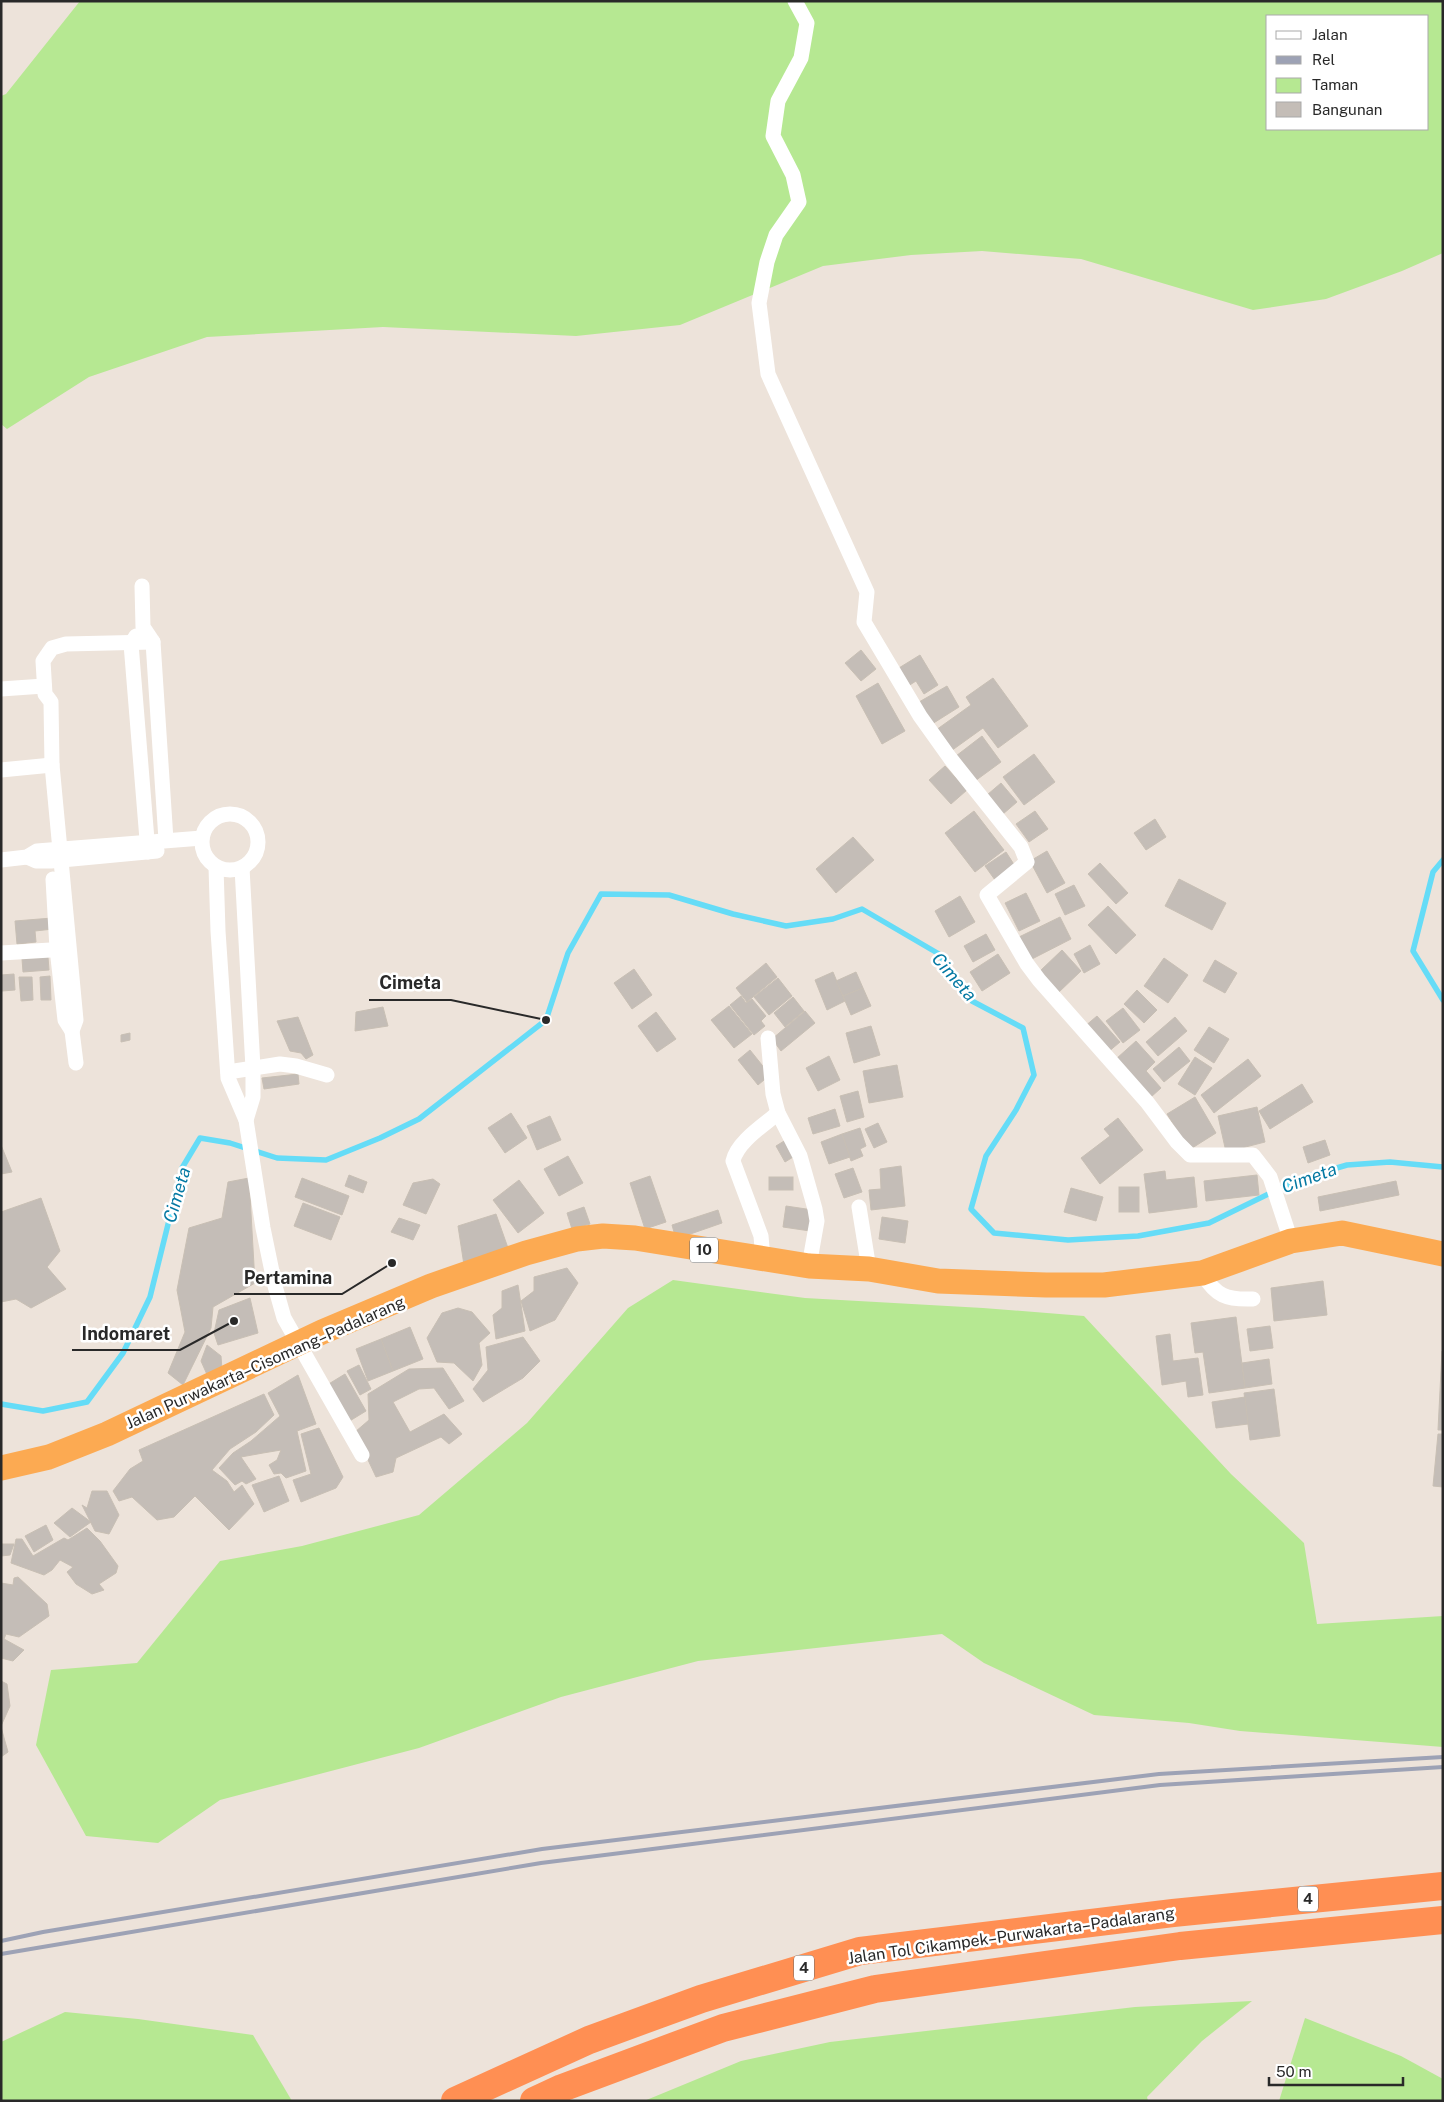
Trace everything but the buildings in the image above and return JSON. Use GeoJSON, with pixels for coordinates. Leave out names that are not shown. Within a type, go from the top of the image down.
{"type":"FeatureCollection","features":[{"type":"Feature","properties":{"kind":"highway","name":"Jalan Purwakarta–Cisomang–Padalarang"},"geometry":{"type":"LineString","coordinates":[[1,1468],[50,1457],[107,1434],[299,1345],[322,1332],[431,1286],[526,1253],[577,1239],[603,1236],[635,1238],[809,1266],[869,1269],[938,1282],[1046,1285],[1104,1285],[1202,1272],[1291,1242],[1342,1233],[1443,1254]]}},
{"type":"Feature","properties":{"kind":"highway","name":"Jalan Tol Cikampek–Purwakarta–Padalarang"},"geometry":{"type":"LineString","coordinates":[[455,2101],[589,2040],[682,2006],[860,1951],[1172,1913],[1443,1886]]}},
{"type":"Feature","properties":{"kind":"highway","name":"Jalan Tol Cikampek–Purwakarta–Padalarang"},"geometry":{"type":"LineString","coordinates":[[534,2101],[562,2088],[723,2028],[875,1989],[970,1974],[1180,1946],[1443,1920]]}},
{"type":"Feature","properties":{"kind":"street"},"geometry":{"type":"LineString","coordinates":[[795,1],[807,22],[801,58],[778,101],[773,136],[793,175],[799,202],[776,235],[767,262],[759,303],[768,374],[866,592],[864,622],[920,716],[1020,848],[1027,862],[987,895],[1027,964],[1147,1102],[1177,1142],[1190,1155],[1253,1155],[1270,1177],[1291,1242]]}},
{"type":"Feature","properties":{"kind":"street"},"geometry":{"type":"LineString","coordinates":[[142,586],[142,627],[131,644],[147,847]]}},
{"type":"Feature","properties":{"kind":"street"},"geometry":{"type":"LineString","coordinates":[[142,627],[153,642],[166,840]]}},
{"type":"Feature","properties":{"kind":"street"},"geometry":{"type":"LineString","coordinates":[[76,1063],[72,1031],[76,1020],[63,949],[48,766],[51,702],[44,690],[42,661],[47,652],[52,648],[66,644],[153,642]]}},
{"type":"Feature","properties":{"kind":"street"},"geometry":{"type":"LineString","coordinates":[[1,690],[44,690]]}},
{"type":"Feature","properties":{"kind":"street"},"geometry":{"type":"LineString","coordinates":[[1,770],[48,766]]}},
{"type":"Feature","properties":{"kind":"street"},"geometry":{"type":"LineString","coordinates":[[233,814],[249,822],[255,829],[257,846],[249,862],[242,868],[224,870],[216,867],[204,855],[202,842],[204,829],[217,817],[233,814]]}},
{"type":"Feature","properties":{"kind":"street"},"geometry":{"type":"LineString","coordinates":[[147,847],[166,840],[202,842]]}},
{"type":"Feature","properties":{"kind":"street"},"geometry":{"type":"LineString","coordinates":[[1,860],[27,857],[37,851],[55,855],[202,842]]}},
{"type":"Feature","properties":{"kind":"street"},"geometry":{"type":"LineString","coordinates":[[216,867],[218,931],[228,1072],[233,1093],[246,1120],[253,1170],[275,1286],[284,1318],[362,1455]]}},
{"type":"Feature","properties":{"kind":"street"},"geometry":{"type":"LineString","coordinates":[[242,868],[253,1068],[253,1097],[246,1120]]}},
{"type":"Feature","properties":{"kind":"street"},"geometry":{"type":"LineString","coordinates":[[1,953],[63,949]]}},
{"type":"Feature","properties":{"kind":"street"},"geometry":{"type":"LineString","coordinates":[[768,1038],[778,1113],[800,1156],[815,1209],[817,1221],[809,1266]]}},
{"type":"Feature","properties":{"kind":"street"},"geometry":{"type":"LineString","coordinates":[[228,1072],[289,1065],[327,1075]]}},
{"type":"Feature","properties":{"kind":"street"},"geometry":{"type":"LineString","coordinates":[[764,1259],[762,1236],[733,1161],[736,1152],[748,1139],[778,1113]]}},
{"type":"Feature","properties":{"kind":"street"},"geometry":{"type":"LineString","coordinates":[[859,1207],[869,1269]]}},
{"type":"Feature","properties":{"kind":"street"},"geometry":{"type":"LineString","coordinates":[[1202,1272],[1208,1284],[1222,1296],[1232,1299],[1254,1299]]}},
{"type":"Feature","properties":{"kind":"green space"},"geometry":{"type":"Polygon","coordinates":[[[80,1],[1443,1],[1443,253],[1402,271],[1326,299],[1253,310],[1081,259],[982,251],[911,255],[823,266],[680,325],[576,336],[383,327],[207,337],[89,377],[7,429],[1,424],[1,96],[6,94],[80,1]]]}},
{"type":"Feature","properties":{"kind":"green space"},"geometry":{"type":"Polygon","coordinates":[[[673,1280],[805,1298],[1084,1316],[1231,1474],[1304,1543],[1317,1624],[1443,1616],[1443,1747],[1240,1731],[1189,1723],[1094,1715],[984,1663],[942,1634],[698,1661],[561,1697],[419,1748],[220,1800],[158,1843],[86,1836],[36,1745],[51,1670],[137,1663],[220,1561],[302,1546],[419,1515],[527,1423],[628,1308],[673,1280]]]}},
{"type":"Feature","properties":{"kind":"green space"},"geometry":{"type":"Polygon","coordinates":[[[1252,2001],[1202,2041],[1147,2097],[1148,2101],[644,2101],[741,2061],[830,2042],[1135,2007],[1252,2001]]]}},
{"type":"Feature","properties":{"kind":"green space"},"geometry":{"type":"Polygon","coordinates":[[[65,2012],[138,2019],[253,2035],[292,2101],[1,2101],[1,2042],[65,2012]]]}},
{"type":"Feature","properties":{"kind":"green space"},"geometry":{"type":"Polygon","coordinates":[[[1305,2018],[1401,2056],[1443,2079],[1443,2101],[1279,2101],[1305,2018]]]}},
{"type":"Feature","properties":{"kind":"waterway","name":"Cimeta"},"geometry":{"type":"LineString","coordinates":[[1443,860],[1433,872],[1413,951],[1443,1000]]}},
{"type":"Feature","properties":{"kind":"waterway","name":"Cimeta"},"geometry":{"type":"LineString","coordinates":[[1,1404],[43,1411],[87,1402],[123,1353],[150,1297],[182,1168],[200,1138],[230,1143],[277,1158],[326,1160],[380,1138],[419,1119],[546,1020],[568,953],[601,894],[669,895],[733,914],[786,926],[833,919],[862,909],[939,954],[972,1001],[1023,1028],[1034,1075],[1016,1110],[986,1156],[971,1209],[994,1233],[1068,1240],[1138,1236],[1209,1223],[1299,1179],[1347,1165],[1390,1162],[1443,1167]]}},
{"type":"Feature","properties":{"kind":"railway"},"geometry":{"type":"LineString","coordinates":[[1,1941],[43,1932],[542,1849],[1159,1774],[1443,1757]]}},
{"type":"Feature","properties":{"kind":"railway"},"geometry":{"type":"LineString","coordinates":[[1,1954],[541,1863],[1160,1785],[1443,1767]]}},
{"type":"Feature","properties":{"kind":"place","name":"Cimeta"},"geometry":{"type":"Point","coordinates":[546,1020]}},
{"type":"Feature","properties":{"kind":"place","name":"Pertamina"},"geometry":{"type":"Point","coordinates":[392,1263]}},
{"type":"Feature","properties":{"kind":"place","name":"Indomaret"},"geometry":{"type":"Point","coordinates":[234,1321]}}]}
